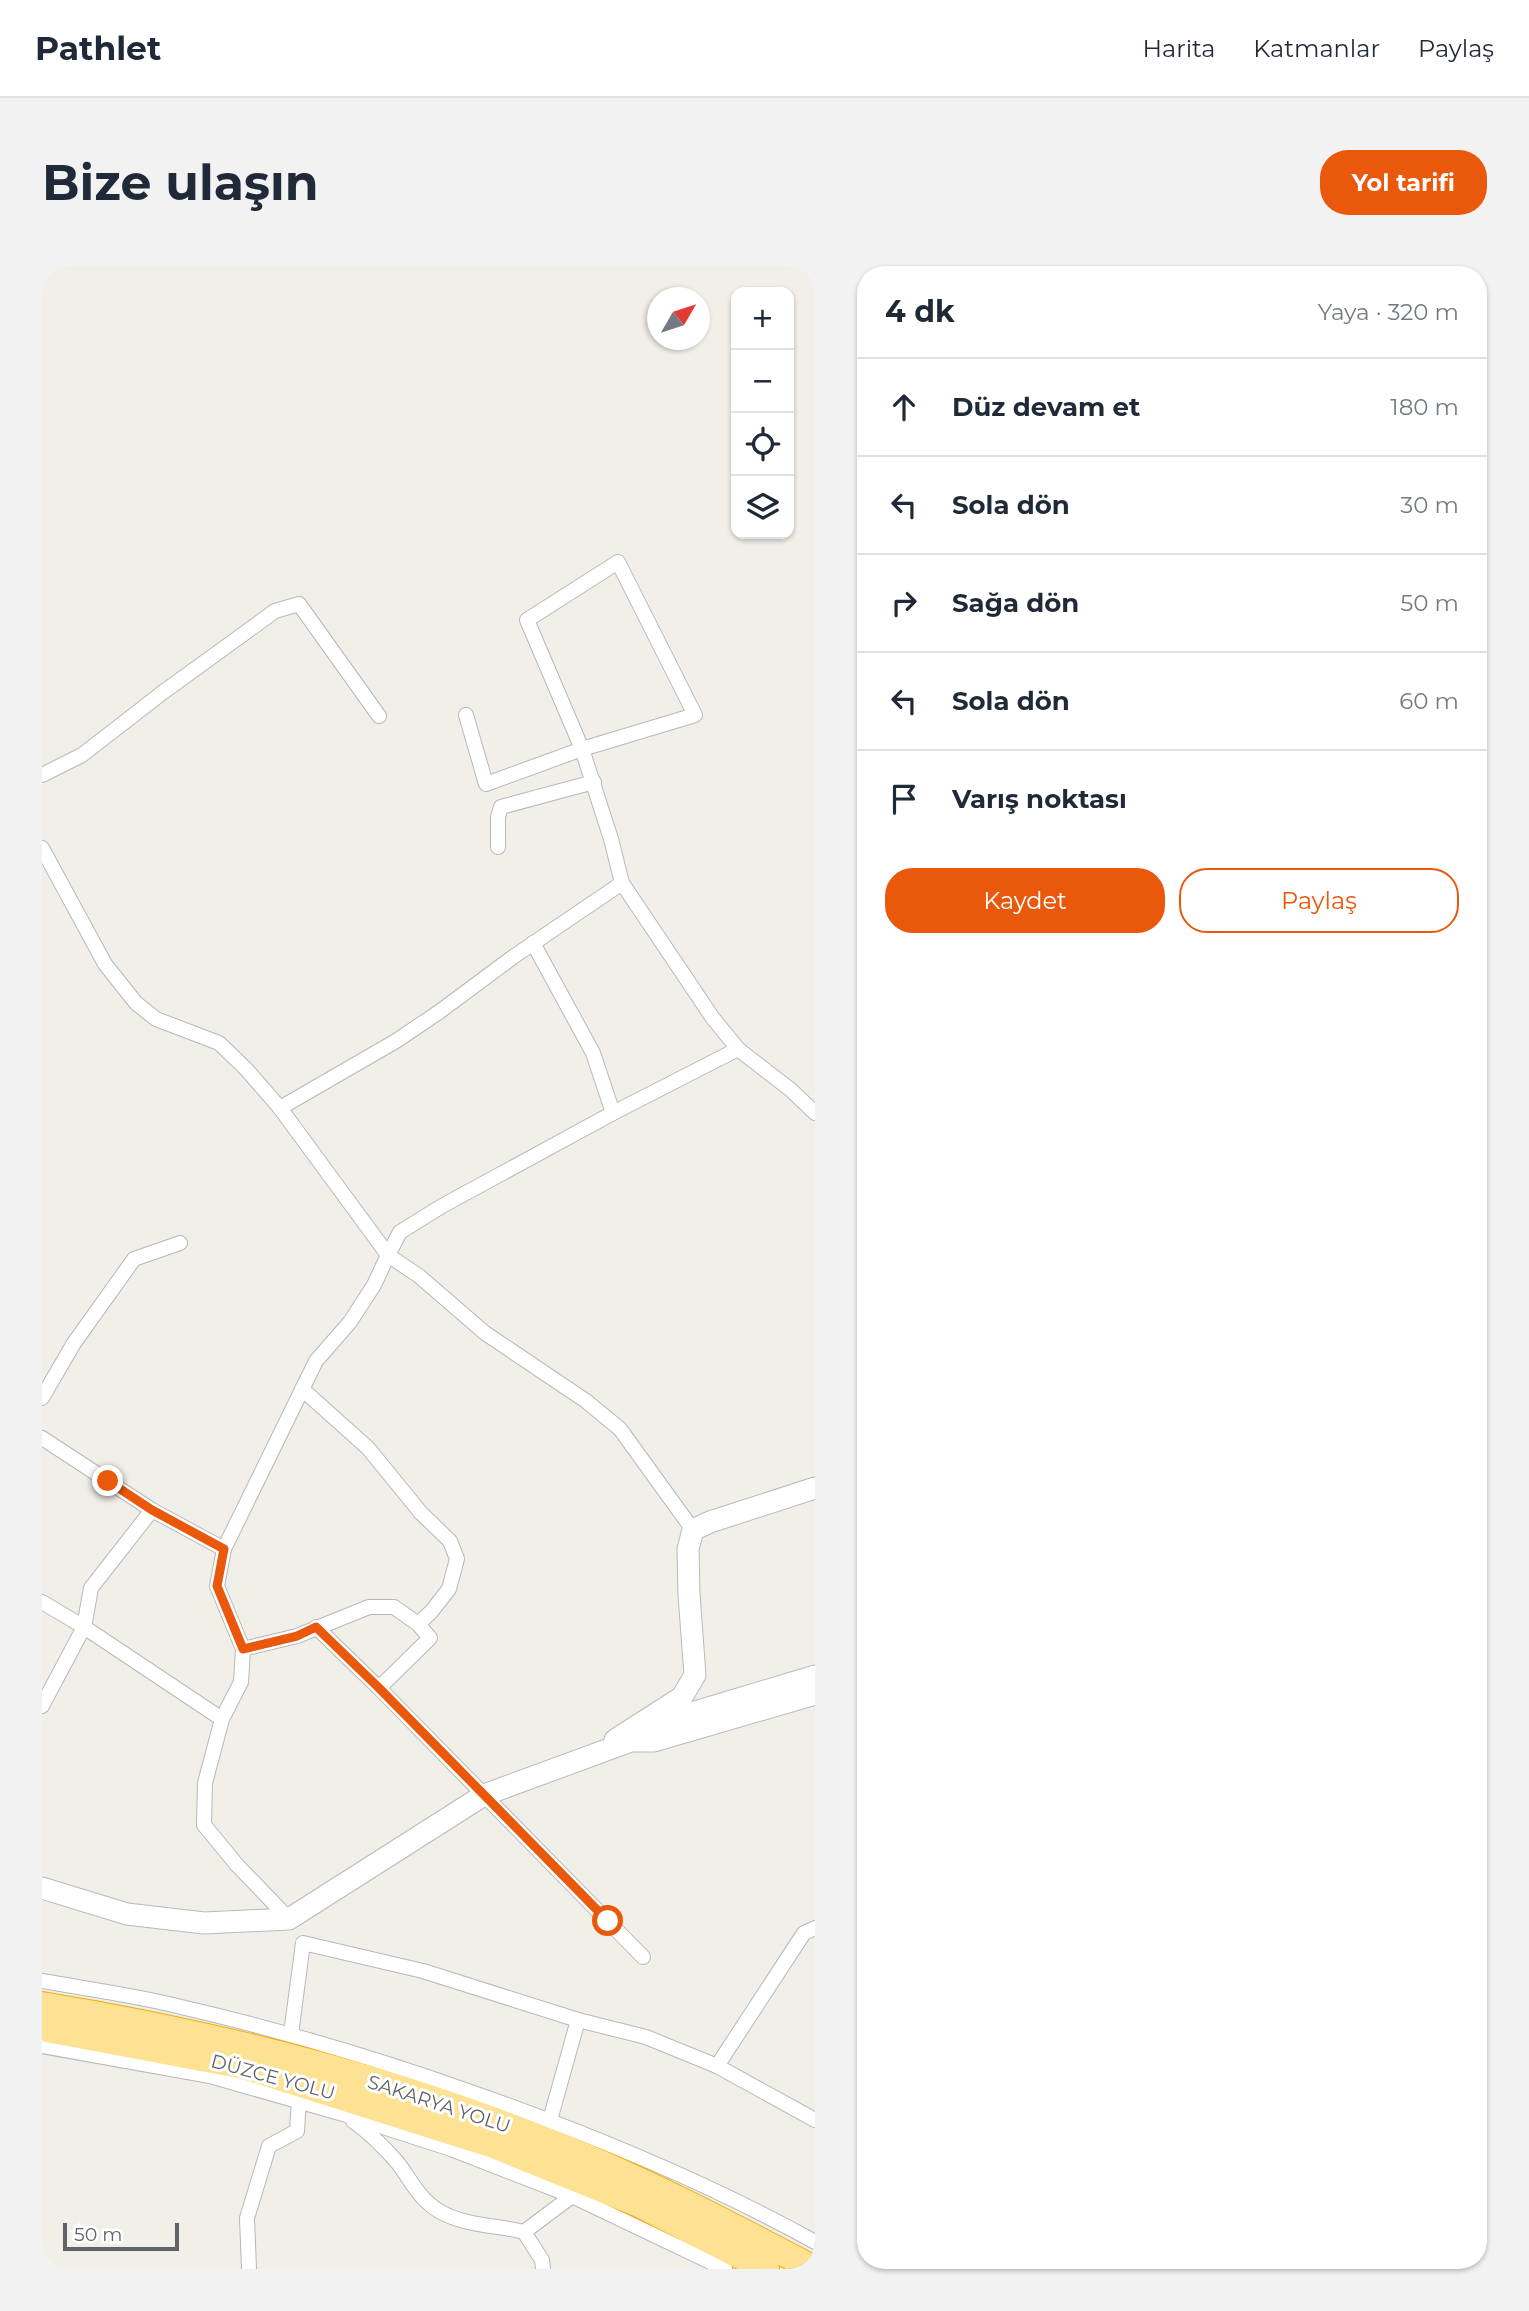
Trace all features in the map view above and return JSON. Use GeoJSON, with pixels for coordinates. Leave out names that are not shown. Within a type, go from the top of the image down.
{"type":"FeatureCollection","features":[{"type":"Feature","properties":{"kind":"highway","name":"SAKARYA YOLU"},"geometry":{"type":"LineString","coordinates":[[42,2005],[199,2034],[292,2058],[464,2110],[548,2141],[692,2205],[814,2269]]}},
{"type":"Feature","properties":{"kind":"highway","name":"DÜZCE YOLU"},"geometry":{"type":"LineString","coordinates":[[42,2028],[244,2066],[479,2140],[639,2204],[766,2269]]}},
{"type":"Feature","properties":{"kind":"main road"},"geometry":{"type":"LineString","coordinates":[[596,1753],[682,1697],[695,1675],[688,1549],[693,1530],[815,1488]]}},
{"type":"Feature","properties":{"kind":"main road"},"geometry":{"type":"LineString","coordinates":[[631,1741],[648,1726],[815,1676]]}},
{"type":"Feature","properties":{"kind":"main road"},"geometry":{"type":"LineString","coordinates":[[42,1888],[127,1914],[204,1923],[289,1919],[484,1795],[631,1741],[654,1741],[815,1694]]}},
{"type":"Feature","properties":{"kind":"street"},"geometry":{"type":"LineString","coordinates":[[466,715],[486,784],[582,749],[695,715],[618,562],[527,620],[582,749],[594,782],[622,883],[699,997],[738,1048],[815,1113]]}},
{"type":"Feature","properties":{"kind":"street"},"geometry":{"type":"LineString","coordinates":[[42,775],[82,755],[275,611],[299,604],[379,716]]}},
{"type":"Feature","properties":{"kind":"street"},"geometry":{"type":"LineString","coordinates":[[498,847],[498,817],[501,807],[594,782]]}},
{"type":"Feature","properties":{"kind":"street"},"geometry":{"type":"LineString","coordinates":[[42,848],[104,964],[136,1003],[156,1019],[219,1043],[280,1108],[387,1255],[419,1276],[485,1333],[586,1401],[620,1429],[693,1530]]}},
{"type":"Feature","properties":{"kind":"street"},"geometry":{"type":"LineString","coordinates":[[280,1108],[396,1041],[622,883]]}},
{"type":"Feature","properties":{"kind":"street"},"geometry":{"type":"LineString","coordinates":[[533,943],[593,1053],[613,1113]]}},
{"type":"Feature","properties":{"kind":"street"},"geometry":{"type":"LineString","coordinates":[[289,1919],[237,1865],[204,1825],[205,1783],[222,1719],[241,1682],[243,1649],[217,1586],[224,1549],[316,1360],[350,1322],[374,1285],[400,1232],[442,1206],[738,1048]]}},
{"type":"Feature","properties":{"kind":"street"},"geometry":{"type":"LineString","coordinates":[[42,1398],[74,1343],[134,1259],[180,1243]]}},
{"type":"Feature","properties":{"kind":"street"},"geometry":{"type":"LineString","coordinates":[[302,1389],[368,1448],[421,1513],[450,1541],[457,1559],[449,1589],[431,1612],[418,1623]]}},
{"type":"Feature","properties":{"kind":"street"},"geometry":{"type":"LineString","coordinates":[[42,1438],[152,1510],[224,1549]]}},
{"type":"Feature","properties":{"kind":"street"},"geometry":{"type":"LineString","coordinates":[[42,1706],[84,1627],[91,1588],[152,1510]]}},
{"type":"Feature","properties":{"kind":"street"},"geometry":{"type":"LineString","coordinates":[[42,1602],[222,1719]]}},
{"type":"Feature","properties":{"kind":"street"},"geometry":{"type":"LineString","coordinates":[[243,1649],[297,1636],[369,1608],[394,1607],[418,1623],[430,1639],[379,1688]]}},
{"type":"Feature","properties":{"kind":"street"},"geometry":{"type":"LineString","coordinates":[[316,1627],[643,1957]]}},
{"type":"Feature","properties":{"kind":"street"},"geometry":{"type":"LineString","coordinates":[[717,2066],[804,1933],[815,1928]]}},
{"type":"Feature","properties":{"kind":"street"},"geometry":{"type":"LineString","coordinates":[[290,2034],[303,1943],[423,1971],[578,2020],[646,2037],[717,2066],[815,2119]]}},
{"type":"Feature","properties":{"kind":"street"},"geometry":{"type":"LineString","coordinates":[[42,1981],[175,2005],[376,2059],[550,2120],[747,2204],[815,2242]]}},
{"type":"Feature","properties":{"kind":"street"},"geometry":{"type":"LineString","coordinates":[[550,2120],[578,2020]]}},
{"type":"Feature","properties":{"kind":"street"},"geometry":{"type":"LineString","coordinates":[[42,2046],[210,2076],[299,2100],[451,2149],[572,2196],[725,2269]]}},
{"type":"Feature","properties":{"kind":"street"},"geometry":{"type":"LineString","coordinates":[[249,2269],[247,2218],[270,2146],[297,2131],[299,2100]]}},
{"type":"Feature","properties":{"kind":"street"},"geometry":{"type":"LineString","coordinates":[[343,2114],[377,2139],[421,2198],[441,2213],[476,2224],[524,2232],[572,2196]]}},
{"type":"Feature","properties":{"kind":"street"},"geometry":{"type":"LineString","coordinates":[[524,2232],[542,2260],[543,2269]]}},
{"type":"Feature","properties":{"kind":"route"},"geometry":{"type":"LineString","coordinates":[[108,1481],[152,1510],[224,1549],[217,1586],[243,1649],[297,1636],[316,1627],[608,1921]]}}]}
